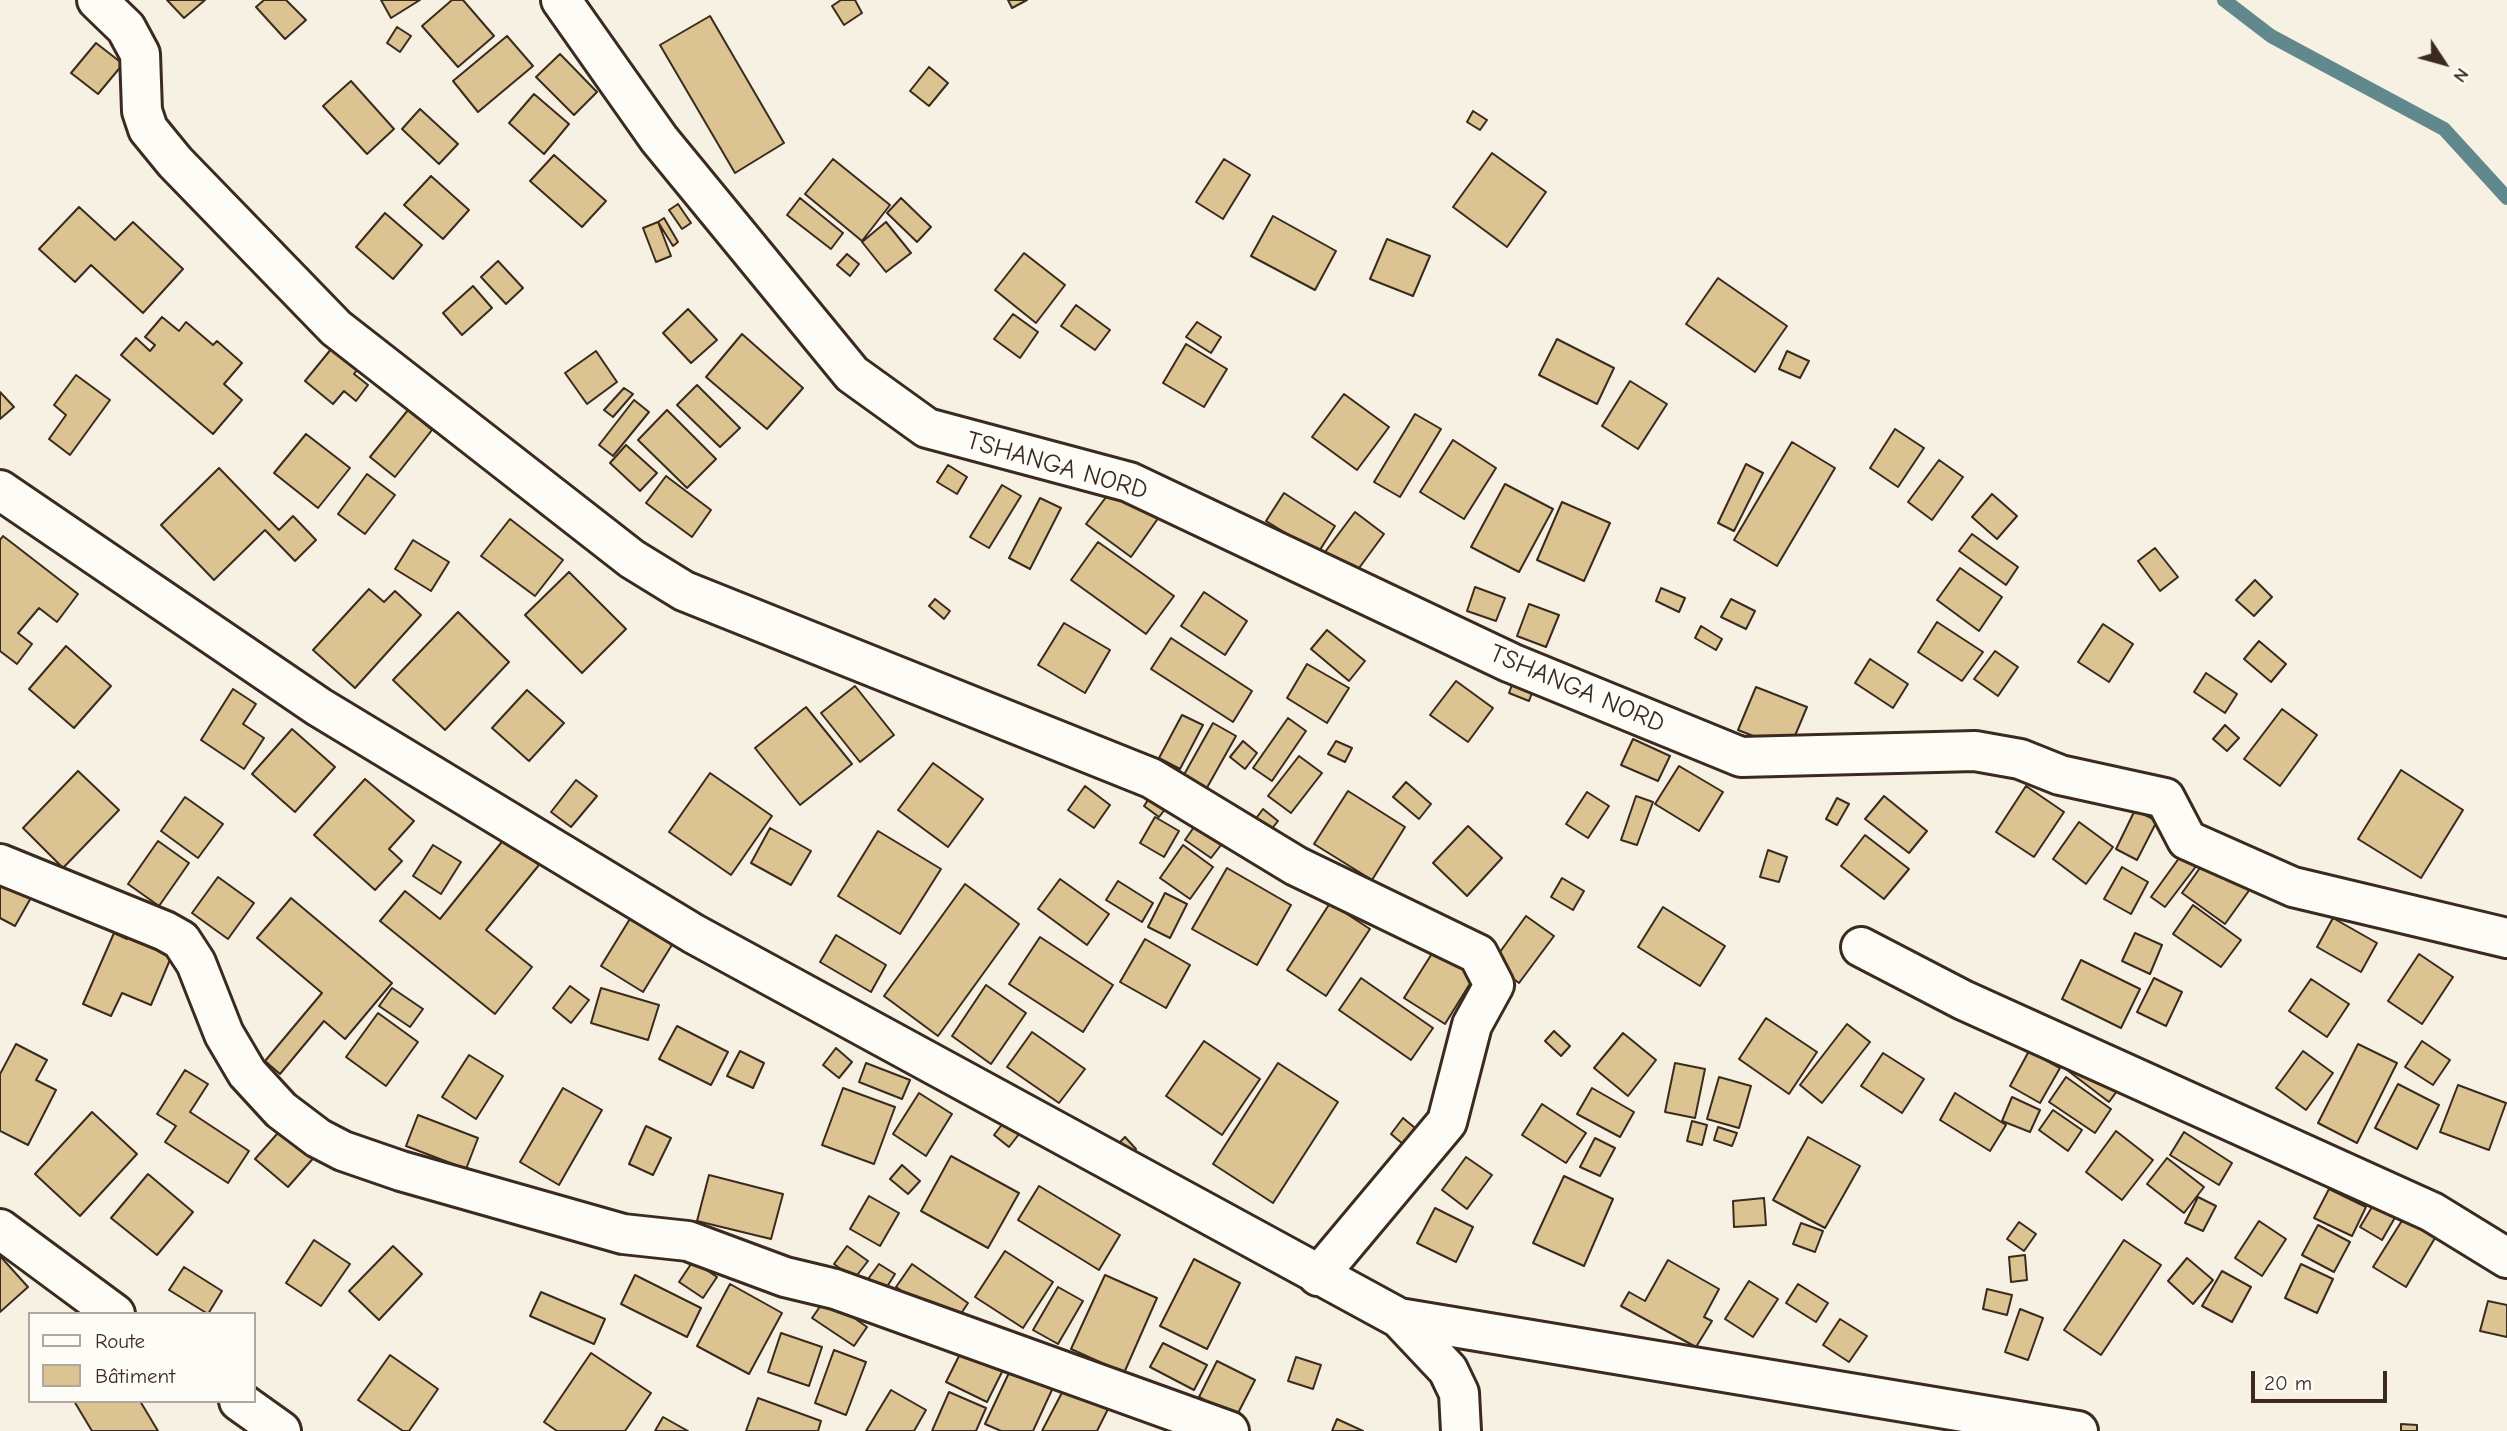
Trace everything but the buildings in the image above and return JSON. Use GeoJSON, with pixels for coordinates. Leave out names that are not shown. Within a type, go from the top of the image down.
{"type":"FeatureCollection","features":[{"type":"Feature","properties":{"kind":"street"},"geometry":{"type":"LineString","coordinates":[[97,0],[126,28],[139,54],[142,111],[148,129],[175,162],[336,328],[632,559],[684,592],[1151,778],[1296,866],[1478,954],[1494,985],[1472,1026],[1447,1122],[1318,1276]]}},
{"type":"Feature","properties":{"kind":"street","name":"TSHANGA NORD"},"geometry":{"type":"LineString","coordinates":[[561,0],[659,139],[852,374],[927,428],[1129,482],[1511,663],[1741,757],[1961,751],[2020,759],[2060,775],[2165,798],[2187,840],[2293,887],[2507,938]]}},
{"type":"Feature","properties":{"kind":"street"},"geometry":{"type":"LineString","coordinates":[[0,490],[319,707],[694,934],[1399,1318],[2078,1431]]}},
{"type":"Feature","properties":{"kind":"street"},"geometry":{"type":"LineString","coordinates":[[0,864],[166,931],[181,940],[196,963],[224,1034],[247,1073],[281,1110],[318,1138],[343,1151],[401,1171],[623,1234],[688,1241],[785,1277],[835,1289],[1229,1431]]}},
{"type":"Feature","properties":{"kind":"street"},"geometry":{"type":"LineString","coordinates":[[1861,947],[1963,1000],[2432,1212],[2507,1258]]}},
{"type":"Feature","properties":{"kind":"street"},"geometry":{"type":"LineString","coordinates":[[0,1229],[112,1312]]}},
{"type":"Feature","properties":{"kind":"street"},"geometry":{"type":"LineString","coordinates":[[1399,1318],[1448,1370],[1459,1393],[1461,1431]]}},
{"type":"Feature","properties":{"kind":"street"},"geometry":{"type":"LineString","coordinates":[[242,1403],[281,1431]]}},
{"type":"Feature","properties":{"kind":"waterway"},"geometry":{"type":"LineString","coordinates":[[2224,0],[2271,36],[2444,129],[2507,198]]}}]}
